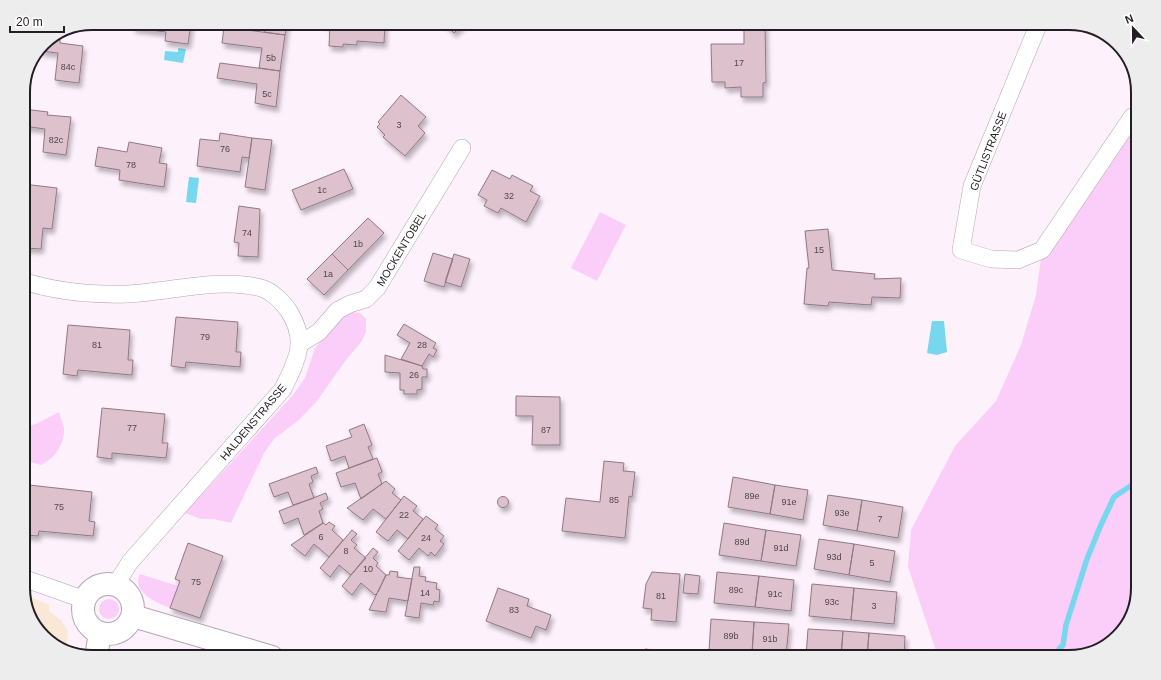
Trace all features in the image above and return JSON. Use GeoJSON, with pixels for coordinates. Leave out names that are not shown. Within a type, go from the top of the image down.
{"type":"FeatureCollection","features":[{"type":"Feature","properties":{"kind":"street","name":"GÜTLISTRASSE"},"geometry":{"type":"LineString","coordinates":[[1036,30],[972,186],[961,250],[991,259],[1018,260],[1042,250],[1131,118]]}},
{"type":"Feature","properties":{"kind":"street","name":"MOCKENTOBEL"},"geometry":{"type":"LineString","coordinates":[[301,343],[319,332],[338,310],[366,299],[377,288],[462,148]]}},
{"type":"Feature","properties":{"kind":"street"},"geometry":{"type":"LineString","coordinates":[[30,283],[51,289],[86,294],[128,294],[227,285],[262,288],[284,303],[296,322],[301,343]]}},
{"type":"Feature","properties":{"kind":"street","name":"HALDENSTRASSE"},"geometry":{"type":"LineString","coordinates":[[116,584],[130,562],[283,389],[294,365],[301,343]]}},
{"type":"Feature","properties":{"kind":"street"},"geometry":{"type":"LineString","coordinates":[[30,580],[85,600]]}},
{"type":"Feature","properties":{"kind":"street"},"geometry":{"type":"LineString","coordinates":[[100,584],[116,584],[123,588],[132,600],[133,616],[124,629],[108,634],[93,629],[86,620],[83,608],[85,600],[94,588],[100,584]]}},
{"type":"Feature","properties":{"kind":"street"},"geometry":{"type":"LineString","coordinates":[[133,616],[248,650]]}},
{"type":"Feature","properties":{"kind":"street"},"geometry":{"type":"LineString","coordinates":[[97,650],[100,632]]}},
{"type":"Feature","properties":{"kind":"shaded area"},"geometry":{"type":"Polygon","coordinates":[[[1131,124],[1131,588],[1129,604],[1123,619],[1113,632],[1100,642],[1085,648],[1069,650],[936,650],[908,567],[911,530],[955,446],[996,401],[1021,345],[1036,295],[1042,250],[1131,124]]]}},
{"type":"Feature","properties":{"kind":"shaded area"},"geometry":{"type":"Polygon","coordinates":[[[600,212],[626,225],[597,281],[571,268],[600,212]]]}},
{"type":"Feature","properties":{"kind":"shaded area"},"geometry":{"type":"Polygon","coordinates":[[[350,312],[360,313],[366,319],[366,332],[362,341],[343,364],[317,401],[299,420],[274,439],[264,453],[231,523],[214,519],[201,519],[185,513],[293,395],[305,378],[315,348],[342,317],[350,312]]]}},
{"type":"Feature","properties":{"kind":"shaded area"},"geometry":{"type":"Polygon","coordinates":[[[59,412],[64,428],[61,445],[55,455],[41,465],[30,462],[30,426],[59,412]]]}},
{"type":"Feature","properties":{"kind":"shaded area"},"geometry":{"type":"Polygon","coordinates":[[[140,574],[178,586],[170,608],[152,600],[142,591],[138,580],[140,574]]]}},
{"type":"Feature","properties":{"kind":"shaded area"},"geometry":{"type":"Polygon","coordinates":[[[31,597],[49,605],[49,611],[62,621],[68,632],[67,644],[48,632],[38,619],[33,608],[31,597]]]}},
{"type":"Feature","properties":{"kind":"shaded area"},"geometry":{"type":"Polygon","coordinates":[[[109,599],[116,602],[119,609],[116,616],[109,619],[102,616],[99,609],[102,602],[109,599]]]}},
{"type":"Feature","properties":{"kind":"water"},"geometry":{"type":"Polygon","coordinates":[[[178,48],[186,49],[183,63],[164,60],[165,51],[178,52],[178,48]]]}},
{"type":"Feature","properties":{"kind":"water"},"geometry":{"type":"Polygon","coordinates":[[[189,177],[199,178],[196,203],[186,202],[189,177]]]}},
{"type":"Feature","properties":{"kind":"water"},"geometry":{"type":"Polygon","coordinates":[[[932,321],[944,321],[947,352],[937,355],[927,353],[932,321]]]}},
{"type":"Feature","properties":{"kind":"building"},"geometry":{"type":"Polygon","coordinates":[[[150,30],[190,30],[188,44],[165,41],[166,32],[150,30]]]}},
{"type":"Feature","properties":{"kind":"building"},"geometry":{"type":"Polygon","coordinates":[[[224,30],[247,30],[285,35],[280,71],[259,68],[262,48],[222,43],[224,30]]]}},
{"type":"Feature","properties":{"kind":"building"},"geometry":{"type":"Polygon","coordinates":[[[264,30],[286,30],[285,35],[264,32],[264,30]]]}},
{"type":"Feature","properties":{"kind":"building"},"geometry":{"type":"Polygon","coordinates":[[[330,30],[385,30],[384,43],[357,41],[357,45],[343,44],[343,47],[329,46],[330,30]]]}},
{"type":"Feature","properties":{"kind":"building"},"geometry":{"type":"Polygon","coordinates":[[[744,30],[765,30],[766,82],[763,83],[763,97],[741,97],[741,87],[725,88],[725,82],[712,82],[711,44],[744,44],[744,30]]]}},
{"type":"Feature","properties":{"kind":"building"},"geometry":{"type":"Polygon","coordinates":[[[58,40],[60,40],[60,43],[83,46],[79,83],[55,80],[58,53],[45,52],[58,40]]]}},
{"type":"Feature","properties":{"kind":"building"},"geometry":{"type":"Polygon","coordinates":[[[220,63],[280,71],[276,107],[255,103],[257,84],[217,78],[220,63]]]}},
{"type":"Feature","properties":{"kind":"building"},"geometry":{"type":"Polygon","coordinates":[[[401,95],[426,117],[418,126],[425,133],[405,156],[383,137],[385,135],[377,127],[380,124],[378,122],[401,95]]]}},
{"type":"Feature","properties":{"kind":"building"},"geometry":{"type":"Polygon","coordinates":[[[30,110],[48,112],[47,115],[71,117],[66,155],[43,152],[45,129],[30,127],[30,110]]]}},
{"type":"Feature","properties":{"kind":"building"},"geometry":{"type":"Polygon","coordinates":[[[220,133],[252,138],[249,158],[242,157],[240,172],[197,166],[200,139],[219,141],[220,133]]]}},
{"type":"Feature","properties":{"kind":"building"},"geometry":{"type":"Polygon","coordinates":[[[252,138],[272,140],[265,190],[245,187],[252,138]]]}},
{"type":"Feature","properties":{"kind":"building"},"geometry":{"type":"Polygon","coordinates":[[[129,142],[162,148],[159,163],[167,164],[164,187],[119,180],[120,170],[95,166],[98,147],[127,152],[129,142]]]}},
{"type":"Feature","properties":{"kind":"building"},"geometry":{"type":"Polygon","coordinates":[[[344,169],[353,189],[301,210],[292,190],[344,169]]]}},
{"type":"Feature","properties":{"kind":"building"},"geometry":{"type":"Polygon","coordinates":[[[492,170],[510,179],[512,175],[533,186],[530,191],[540,196],[526,222],[501,208],[498,213],[484,206],[487,200],[478,195],[492,170]]]}},
{"type":"Feature","properties":{"kind":"building"},"geometry":{"type":"Polygon","coordinates":[[[30,185],[57,188],[52,229],[43,228],[41,249],[30,248],[30,185]]]}},
{"type":"Feature","properties":{"kind":"building"},"geometry":{"type":"Polygon","coordinates":[[[239,206],[260,209],[258,257],[238,256],[239,243],[234,242],[239,206]]]}},
{"type":"Feature","properties":{"kind":"building"},"geometry":{"type":"Polygon","coordinates":[[[368,218],[384,233],[348,270],[332,254],[368,218]]]}},
{"type":"Feature","properties":{"kind":"building"},"geometry":{"type":"Polygon","coordinates":[[[828,229],[832,270],[875,274],[874,279],[901,278],[900,298],[872,297],[871,305],[829,302],[828,306],[804,304],[807,268],[809,268],[805,231],[828,229]]]}},
{"type":"Feature","properties":{"kind":"building"},"geometry":{"type":"Polygon","coordinates":[[[433,253],[453,259],[444,287],[424,281],[433,253]]]}},
{"type":"Feature","properties":{"kind":"building"},"geometry":{"type":"Polygon","coordinates":[[[332,254],[348,270],[324,295],[307,279],[332,254]]]}},
{"type":"Feature","properties":{"kind":"building"},"geometry":{"type":"Polygon","coordinates":[[[454,254],[470,259],[461,287],[445,282],[454,254]]]}},
{"type":"Feature","properties":{"kind":"building"},"geometry":{"type":"Polygon","coordinates":[[[176,317],[238,322],[236,352],[241,352],[240,367],[186,362],[185,368],[171,366],[176,317]]]}},
{"type":"Feature","properties":{"kind":"building"},"geometry":{"type":"Polygon","coordinates":[[[404,324],[436,343],[433,348],[437,350],[433,357],[429,354],[422,366],[401,359],[410,343],[397,335],[404,324]]]}},
{"type":"Feature","properties":{"kind":"building"},"geometry":{"type":"Polygon","coordinates":[[[68,325],[130,330],[128,360],[133,360],[132,375],[78,370],[77,376],[63,374],[68,325]]]}},
{"type":"Feature","properties":{"kind":"building"},"geometry":{"type":"Polygon","coordinates":[[[385,355],[422,366],[423,369],[427,369],[427,377],[422,377],[422,389],[417,390],[417,394],[404,394],[404,390],[400,390],[400,373],[385,372],[385,355]]]}},
{"type":"Feature","properties":{"kind":"building"},"geometry":{"type":"Polygon","coordinates":[[[516,396],[560,397],[560,445],[532,445],[533,416],[516,416],[516,396]]]}},
{"type":"Feature","properties":{"kind":"building"},"geometry":{"type":"Polygon","coordinates":[[[102,408],[165,414],[162,443],[168,443],[166,458],[112,453],[112,459],[97,457],[102,408]]]}},
{"type":"Feature","properties":{"kind":"building"},"geometry":{"type":"Polygon","coordinates":[[[364,424],[372,445],[368,447],[373,459],[349,468],[345,456],[331,461],[326,446],[352,437],[349,430],[364,424]]]}},
{"type":"Feature","properties":{"kind":"building"},"geometry":{"type":"Polygon","coordinates":[[[377,458],[382,472],[378,474],[382,484],[361,499],[355,483],[341,487],[336,473],[377,458]]]}},
{"type":"Feature","properties":{"kind":"building"},"geometry":{"type":"Polygon","coordinates":[[[604,461],[624,463],[623,471],[635,472],[632,497],[629,496],[625,538],[562,531],[566,498],[600,502],[604,461]]]}},
{"type":"Feature","properties":{"kind":"building"},"geometry":{"type":"Polygon","coordinates":[[[316,467],[318,473],[311,476],[313,482],[309,484],[314,498],[293,505],[288,492],[274,497],[269,484],[316,467]]]}},
{"type":"Feature","properties":{"kind":"building"},"geometry":{"type":"Polygon","coordinates":[[[733,477],[775,485],[770,514],[728,507],[733,477]]]}},
{"type":"Feature","properties":{"kind":"building"},"geometry":{"type":"Polygon","coordinates":[[[386,481],[395,489],[392,493],[401,500],[386,519],[373,509],[363,520],[347,508],[386,481]]]}},
{"type":"Feature","properties":{"kind":"building"},"geometry":{"type":"Polygon","coordinates":[[[30,485],[92,492],[89,521],[95,522],[93,536],[39,531],[38,536],[30,535],[30,485]]]}},
{"type":"Feature","properties":{"kind":"building"},"geometry":{"type":"Polygon","coordinates":[[[775,485],[808,490],[803,520],[770,514],[775,485]]]}},
{"type":"Feature","properties":{"kind":"building"},"geometry":{"type":"Polygon","coordinates":[[[326,493],[328,499],[320,503],[323,509],[319,511],[323,523],[304,535],[298,518],[284,524],[279,511],[326,493]]]}},
{"type":"Feature","properties":{"kind":"building"},"geometry":{"type":"Polygon","coordinates":[[[828,495],[862,500],[857,531],[823,525],[828,495]]]}},
{"type":"Feature","properties":{"kind":"building"},"geometry":{"type":"Polygon","coordinates":[[[404,496],[417,506],[413,511],[423,519],[408,539],[397,530],[388,541],[376,532],[404,496]]]}},
{"type":"Feature","properties":{"kind":"building"},"geometry":{"type":"Polygon","coordinates":[[[501,497],[505,497],[507,498],[507,506],[501,507],[498,504],[498,500],[501,497]]]}},
{"type":"Feature","properties":{"kind":"building"},"geometry":{"type":"Polygon","coordinates":[[[862,500],[903,507],[898,538],[857,531],[862,500]]]}},
{"type":"Feature","properties":{"kind":"building"},"geometry":{"type":"Polygon","coordinates":[[[426,516],[438,525],[435,529],[444,536],[440,541],[444,544],[435,556],[431,552],[428,556],[419,548],[409,560],[398,551],[426,516]]]}},
{"type":"Feature","properties":{"kind":"building"},"geometry":{"type":"Polygon","coordinates":[[[329,522],[335,526],[332,530],[343,540],[329,557],[314,544],[305,556],[291,545],[323,523],[326,525],[329,522]]]}},
{"type":"Feature","properties":{"kind":"building"},"geometry":{"type":"Polygon","coordinates":[[[724,523],[766,530],[761,561],[719,555],[724,523]]]}},
{"type":"Feature","properties":{"kind":"building"},"geometry":{"type":"Polygon","coordinates":[[[352,530],[357,534],[351,540],[357,545],[354,548],[366,558],[351,575],[339,565],[330,577],[320,568],[352,530]]]}},
{"type":"Feature","properties":{"kind":"building"},"geometry":{"type":"Polygon","coordinates":[[[766,530],[801,535],[796,566],[761,561],[766,530]]]}},
{"type":"Feature","properties":{"kind":"building"},"geometry":{"type":"Polygon","coordinates":[[[819,539],[854,544],[849,575],[814,569],[819,539]]]}},
{"type":"Feature","properties":{"kind":"building"},"geometry":{"type":"Polygon","coordinates":[[[188,543],[223,556],[200,618],[170,608],[180,581],[175,579],[188,543]]]}},
{"type":"Feature","properties":{"kind":"building"},"geometry":{"type":"Polygon","coordinates":[[[854,544],[895,551],[890,582],[849,575],[854,544]]]}},
{"type":"Feature","properties":{"kind":"building"},"geometry":{"type":"Polygon","coordinates":[[[373,548],[378,552],[373,558],[378,563],[376,566],[386,575],[375,595],[361,583],[352,595],[342,586],[373,548]]]}},
{"type":"Feature","properties":{"kind":"building"},"geometry":{"type":"Polygon","coordinates":[[[414,567],[420,567],[419,576],[426,577],[425,581],[437,583],[436,589],[440,590],[439,602],[434,601],[433,605],[421,603],[419,618],[405,616],[414,567]]]}},
{"type":"Feature","properties":{"kind":"building"},"geometry":{"type":"Polygon","coordinates":[[[390,571],[398,572],[397,577],[412,579],[408,601],[389,598],[386,612],[369,610],[386,575],[389,575],[390,571]]]}},
{"type":"Feature","properties":{"kind":"building"},"geometry":{"type":"Polygon","coordinates":[[[652,572],[680,574],[676,622],[651,620],[652,609],[643,608],[646,584],[652,572]]]}},
{"type":"Feature","properties":{"kind":"building"},"geometry":{"type":"Polygon","coordinates":[[[717,572],[759,576],[755,607],[714,603],[717,572]]]}},
{"type":"Feature","properties":{"kind":"building"},"geometry":{"type":"Polygon","coordinates":[[[685,574],[700,576],[698,594],[683,593],[685,574]]]}},
{"type":"Feature","properties":{"kind":"building"},"geometry":{"type":"Polygon","coordinates":[[[759,576],[794,580],[791,611],[755,607],[759,576]]]}},
{"type":"Feature","properties":{"kind":"building"},"geometry":{"type":"Polygon","coordinates":[[[812,584],[854,588],[851,620],[809,616],[812,584]]]}},
{"type":"Feature","properties":{"kind":"building"},"geometry":{"type":"Polygon","coordinates":[[[498,588],[529,599],[527,606],[551,615],[546,630],[536,626],[531,638],[486,621],[498,588]]]}},
{"type":"Feature","properties":{"kind":"building"},"geometry":{"type":"Polygon","coordinates":[[[854,588],[897,592],[894,624],[851,620],[854,588]]]}},
{"type":"Feature","properties":{"kind":"building"},"geometry":{"type":"Polygon","coordinates":[[[711,619],[754,622],[752,650],[709,650],[711,619]]]}},
{"type":"Feature","properties":{"kind":"building"},"geometry":{"type":"Polygon","coordinates":[[[754,622],[789,624],[787,650],[752,650],[754,622]]]}},
{"type":"Feature","properties":{"kind":"building"},"geometry":{"type":"Polygon","coordinates":[[[808,629],[843,631],[842,650],[806,650],[808,629]]]}},
{"type":"Feature","properties":{"kind":"building"},"geometry":{"type":"Polygon","coordinates":[[[843,631],[869,633],[868,650],[842,650],[843,631]]]}},
{"type":"Feature","properties":{"kind":"building"},"geometry":{"type":"Polygon","coordinates":[[[869,633],[905,636],[904,650],[868,650],[869,633]]]}},
{"type":"Feature","properties":{"kind":"waterway"},"geometry":{"type":"LineString","coordinates":[[1059,650],[1063,645],[1066,625],[1087,559],[1100,527],[1114,497],[1131,486]]}}]}
